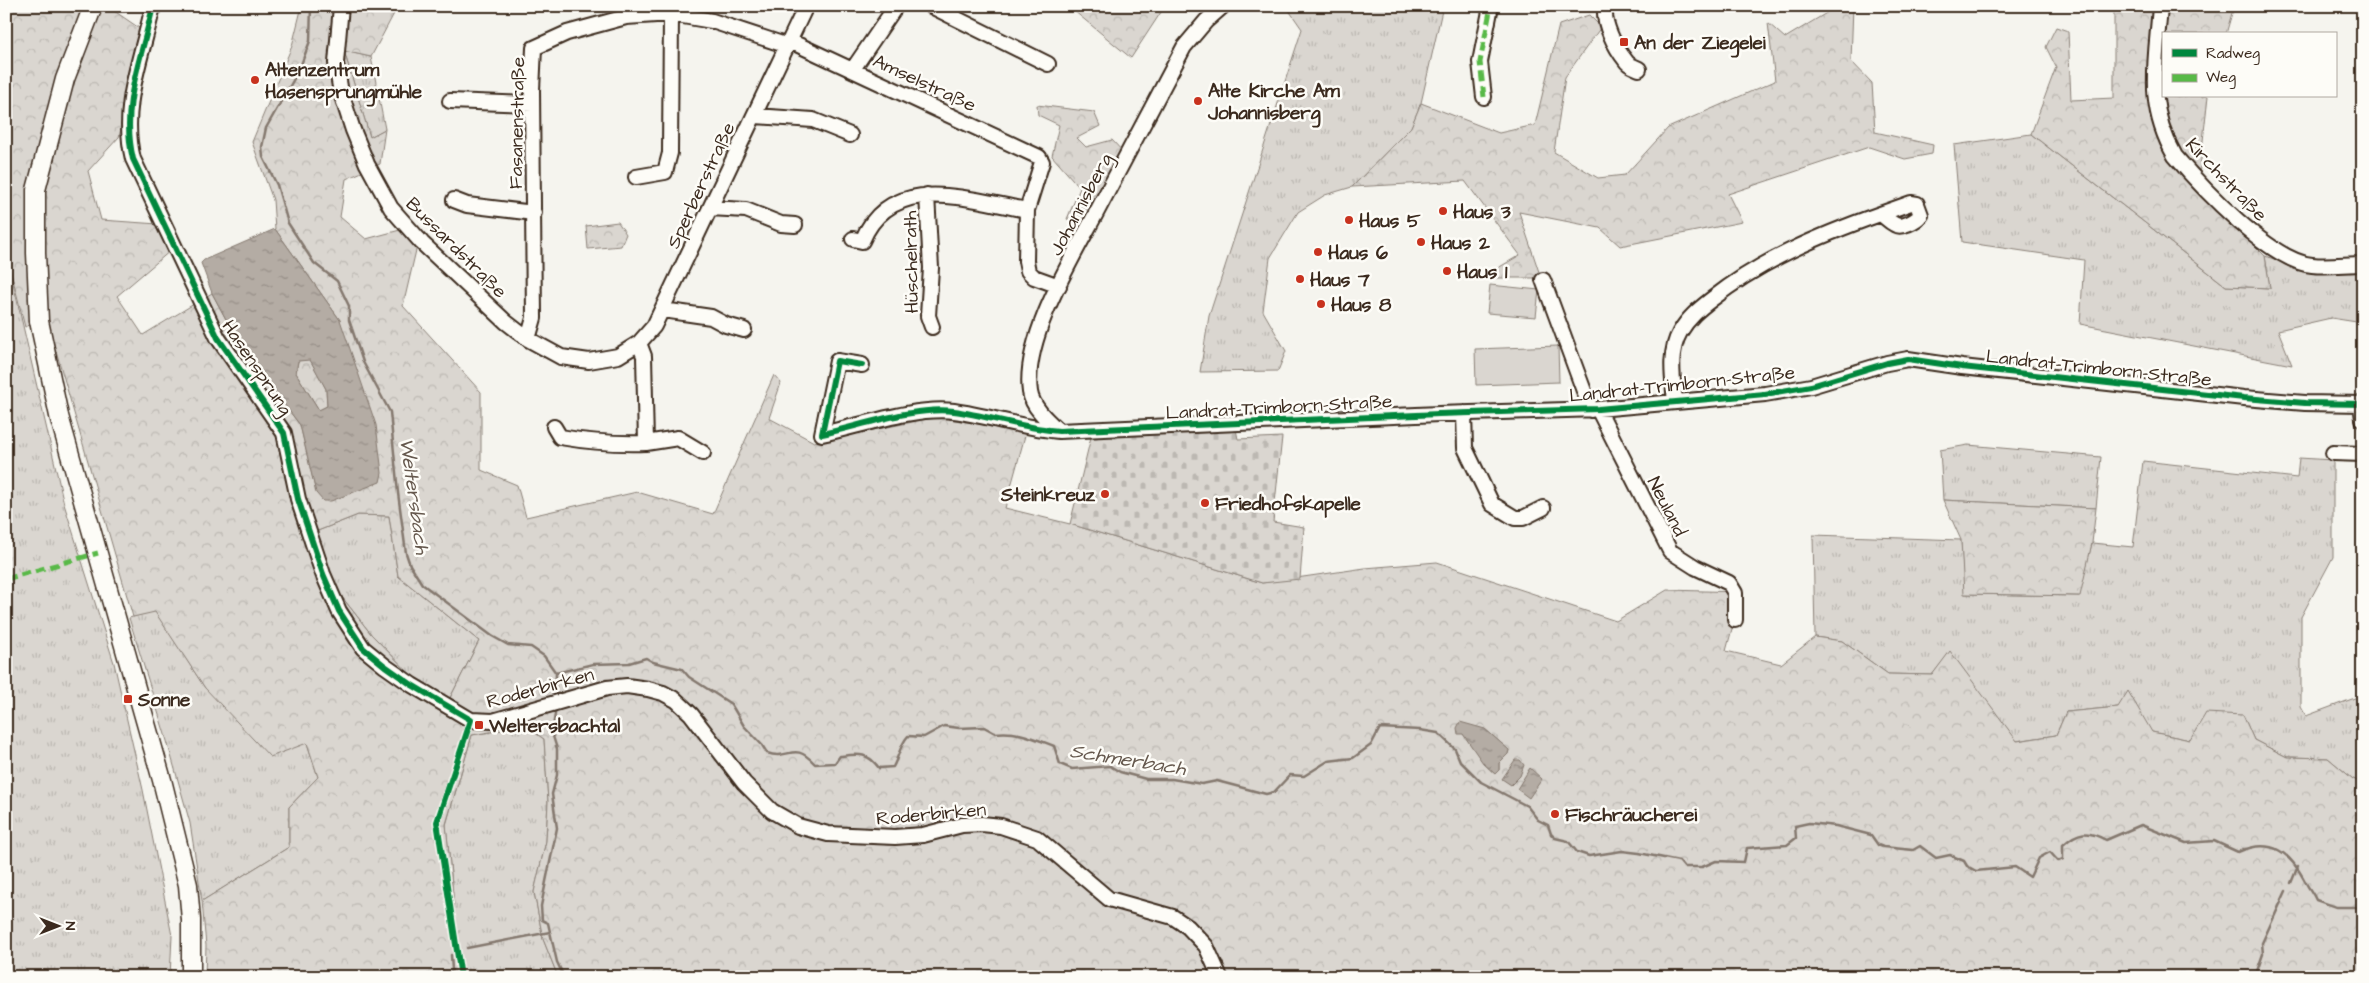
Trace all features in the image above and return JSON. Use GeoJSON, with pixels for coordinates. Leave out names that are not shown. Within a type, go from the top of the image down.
{"type":"FeatureCollection","features":[{"type":"Feature","properties":{"kind":"main road"},"geometry":{"type":"LineString","coordinates":[[93,6],[65,79],[36,190],[39,321],[59,416],[162,780],[188,885],[191,920],[191,977]]}},
{"type":"Feature","properties":{"kind":"street","name":"Hasensprung"},"geometry":{"type":"LineString","coordinates":[[153,6],[128,118],[128,138],[133,159],[218,338],[284,433],[298,499],[323,574],[339,611],[363,648],[412,686],[471,720]]}},
{"type":"Feature","properties":{"kind":"street","name":"Bussardstraße"},"geometry":{"type":"LineString","coordinates":[[341,6],[336,62],[341,93],[367,164],[391,208],[422,243],[506,322],[528,339],[561,357],[589,361],[605,360]]}},
{"type":"Feature","properties":{"kind":"street","name":"Sperberstraße"},"geometry":{"type":"LineString","coordinates":[[605,360],[618,356],[639,343],[654,326],[806,6]]}},
{"type":"Feature","properties":{"kind":"street"},"geometry":{"type":"LineString","coordinates":[[852,69],[896,6]]}},
{"type":"Feature","properties":{"kind":"street"},"geometry":{"type":"LineString","coordinates":[[931,6],[1048,64]]}},
{"type":"Feature","properties":{"kind":"street","name":"Johannisberg"},"geometry":{"type":"LineString","coordinates":[[1059,431],[1049,422],[1033,401],[1030,392],[1030,372],[1036,340],[1059,286],[1184,48],[1206,21],[1223,6]]}},
{"type":"Feature","properties":{"kind":"street"},"geometry":{"type":"LineString","coordinates":[[1484,97],[1480,62],[1491,6]]}},
{"type":"Feature","properties":{"kind":"street"},"geometry":{"type":"LineString","coordinates":[[1606,6],[1604,17],[1606,26],[1626,63],[1639,69]]}},
{"type":"Feature","properties":{"kind":"street","name":"Kirchstraße"},"geometry":{"type":"LineString","coordinates":[[2160,6],[2155,80],[2156,109],[2167,142],[2175,156],[2262,243],[2291,260],[2312,265],[2363,264]]}},
{"type":"Feature","properties":{"kind":"street","name":"Fasanenstraße"},"geometry":{"type":"LineString","coordinates":[[528,339],[534,318],[532,104],[534,48],[567,33],[637,11],[671,14],[712,21],[789,43]]}},
{"type":"Feature","properties":{"kind":"street"},"geometry":{"type":"LineString","coordinates":[[636,177],[665,172],[670,153],[671,14]]}},
{"type":"Feature","properties":{"kind":"street","name":"Amselstraße"},"geometry":{"type":"LineString","coordinates":[[789,43],[852,69],[1039,156],[1042,162],[1027,210]]}},
{"type":"Feature","properties":{"kind":"street"},"geometry":{"type":"LineString","coordinates":[[450,101],[532,104]]}},
{"type":"Feature","properties":{"kind":"street"},"geometry":{"type":"LineString","coordinates":[[755,116],[813,120],[850,135]]}},
{"type":"Feature","properties":{"kind":"street","name":"Hüschelrath"},"geometry":{"type":"LineString","coordinates":[[927,195],[931,268],[928,316],[932,328]]}},
{"type":"Feature","properties":{"kind":"street","name":"Hüschelrath"},"geometry":{"type":"LineString","coordinates":[[853,239],[862,242],[873,219],[882,210],[912,196],[942,195],[1027,210]]}},
{"type":"Feature","properties":{"kind":"street"},"geometry":{"type":"LineString","coordinates":[[454,200],[467,205],[534,212]]}},
{"type":"Feature","properties":{"kind":"street"},"geometry":{"type":"LineString","coordinates":[[710,208],[746,210],[782,224],[795,225]]}},
{"type":"Feature","properties":{"kind":"street"},"geometry":{"type":"LineString","coordinates":[[1027,210],[1025,241],[1028,271],[1034,277],[1059,286]]}},
{"type":"Feature","properties":{"kind":"street"},"geometry":{"type":"LineString","coordinates":[[1675,402],[1673,349],[1679,332],[1690,317],[1733,282],[1800,246],[1880,214]]}},
{"type":"Feature","properties":{"kind":"street","name":"Neuland"},"geometry":{"type":"LineString","coordinates":[[1544,280],[1594,410],[1670,551],[1695,567],[1729,583],[1735,593],[1735,620]]}},
{"type":"Feature","properties":{"kind":"street"},"geometry":{"type":"LineString","coordinates":[[663,310],[711,317],[726,325],[744,330]]}},
{"type":"Feature","properties":{"kind":"street"},"geometry":{"type":"LineString","coordinates":[[639,343],[644,356],[646,443]]}},
{"type":"Feature","properties":{"kind":"street","name":"Landrat-Trimborn-Straße"},"geometry":{"type":"LineString","coordinates":[[862,366],[838,361],[822,434],[919,412],[952,411],[1040,430],[1059,431],[1464,413],[1594,410],[1765,394],[1802,387],[1908,359],[1982,370],[2244,398],[2362,404]]}},
{"type":"Feature","properties":{"kind":"street"},"geometry":{"type":"LineString","coordinates":[[2362,404],[2363,419]]}},
{"type":"Feature","properties":{"kind":"street"},"geometry":{"type":"LineString","coordinates":[[1464,413],[1465,448],[1492,504],[1515,518],[1524,518],[1544,508]]}},
{"type":"Feature","properties":{"kind":"street"},"geometry":{"type":"LineString","coordinates":[[554,427],[560,436],[615,444],[646,443],[678,438],[703,454]]}},
{"type":"Feature","properties":{"kind":"street"},"geometry":{"type":"LineString","coordinates":[[2333,453],[2363,454]]}},
{"type":"Feature","properties":{"kind":"street","name":"Roderbirken"},"geometry":{"type":"LineString","coordinates":[[471,720],[493,721],[607,688],[628,686],[648,688],[676,700],[691,714],[744,783],[772,811],[798,826],[828,834],[895,837],[923,834],[962,825],[982,824],[1001,826],[1037,838],[1109,899],[1173,918],[1188,927],[1206,946],[1220,977]]}},
{"type":"Feature","properties":{"kind":"green space"},"geometry":{"type":"Polygon","coordinates":[[[6,6],[107,6],[145,32],[119,137],[88,171],[101,220],[158,224],[170,251],[117,296],[143,335],[212,293],[243,351],[300,425],[316,492],[340,320],[275,229],[273,200],[252,142],[292,46],[302,6],[398,6],[371,57],[344,51],[370,137],[385,129],[380,164],[346,179],[340,217],[366,239],[400,230],[417,246],[403,306],[481,392],[481,470],[517,485],[526,517],[637,492],[713,514],[774,375],[781,383],[769,418],[814,442],[937,417],[1026,432],[1005,508],[1070,524],[1262,583],[1365,568],[1437,562],[1616,621],[1667,590],[1742,592],[1726,651],[1781,664],[1815,637],[1842,641],[1888,674],[1932,675],[1950,651],[2017,741],[2056,735],[2066,712],[2118,707],[2128,691],[2152,732],[2190,740],[2206,713],[2243,715],[2254,740],[2287,757],[2328,758],[2353,779],[2363,783],[2363,977],[558,977],[543,939],[534,892],[546,841],[548,801],[544,739],[525,726],[472,735],[446,824],[458,945],[464,977],[205,977],[206,946],[202,901],[289,847],[289,807],[318,777],[307,743],[270,757],[205,688],[155,612],[133,617],[50,330],[39,321],[25,327],[6,252],[6,6]],[[358,515],[315,532],[338,592],[371,634],[411,675],[449,700],[479,641],[398,576],[389,516],[358,515]],[[1485,729],[1463,734],[1495,774],[1499,770],[1499,763],[1508,754],[1509,750],[1485,729]]]}},
{"type":"Feature","properties":{"kind":"green space"},"geometry":{"type":"Polygon","coordinates":[[[1068,6],[1165,6],[1131,58],[1068,6]]]}},
{"type":"Feature","properties":{"kind":"green space"},"geometry":{"type":"Polygon","coordinates":[[[1286,6],[1443,6],[1421,103],[1411,127],[1352,187],[1325,195],[1298,212],[1270,258],[1263,311],[1286,351],[1278,371],[1200,372],[1209,316],[1302,29],[1286,6]]]}},
{"type":"Feature","properties":{"kind":"green space"},"geometry":{"type":"Polygon","coordinates":[[[1838,6],[1853,6],[1851,61],[1872,83],[1875,132],[1933,145],[1932,154],[1905,159],[1869,147],[1728,194],[1742,222],[1620,246],[1600,228],[1519,212],[1541,278],[1481,278],[1520,255],[1465,181],[1352,187],[1411,127],[1421,103],[1499,133],[1535,125],[1559,25],[1589,15],[1601,27],[1565,77],[1554,152],[1598,178],[1625,175],[1668,128],[1775,81],[1768,23],[1785,38],[1838,6]]]}},
{"type":"Feature","properties":{"kind":"green space"},"geometry":{"type":"Polygon","coordinates":[[[2114,6],[2234,6],[2227,32],[2162,32],[2162,98],[2208,98],[2200,168],[2195,186],[2265,256],[2270,288],[2226,286],[2031,134],[2056,67],[2046,47],[2056,27],[2068,31],[2071,100],[2114,98],[2114,6]]]}},
{"type":"Feature","properties":{"kind":"green space"},"geometry":{"type":"Polygon","coordinates":[[[344,51],[371,57],[385,129],[370,137],[344,51]]]}},
{"type":"Feature","properties":{"kind":"green space"},"geometry":{"type":"Polygon","coordinates":[[[1037,105],[1094,112],[1100,126],[1077,138],[1086,147],[1112,140],[1124,153],[1082,223],[1067,219],[1080,188],[1052,156],[1059,125],[1038,115],[1037,105]]]}},
{"type":"Feature","properties":{"kind":"green space"},"geometry":{"type":"Polygon","coordinates":[[[2031,134],[2226,286],[2270,288],[2265,256],[2313,272],[2363,269],[2363,323],[2331,318],[2278,330],[2292,365],[2080,324],[2084,260],[1962,242],[1954,145],[2031,134]]]}},
{"type":"Feature","properties":{"kind":"green space"},"geometry":{"type":"Polygon","coordinates":[[[618,222],[626,234],[621,246],[588,249],[586,226],[618,222]]]}},
{"type":"Feature","properties":{"kind":"green space"},"geometry":{"type":"Polygon","coordinates":[[[6,252],[64,504],[114,663],[143,790],[172,936],[170,977],[6,977],[6,252]]]}},
{"type":"Feature","properties":{"kind":"green space"},"geometry":{"type":"Polygon","coordinates":[[[1490,285],[1539,290],[1536,317],[1487,313],[1490,285]]]}},
{"type":"Feature","properties":{"kind":"green space"},"geometry":{"type":"Polygon","coordinates":[[[1558,346],[1559,382],[1476,385],[1475,349],[1558,346]]]}},
{"type":"Feature","properties":{"kind":"green space"},"geometry":{"type":"Polygon","coordinates":[[[310,359],[326,389],[327,406],[319,410],[296,373],[298,361],[310,359]]]}},
{"type":"Feature","properties":{"kind":"green space"},"geometry":{"type":"Polygon","coordinates":[[[1236,429],[1238,439],[1282,437],[1273,522],[1304,527],[1300,579],[1262,583],[1070,524],[1091,437],[1236,429]]]}},
{"type":"Feature","properties":{"kind":"green space"},"geometry":{"type":"Polygon","coordinates":[[[1968,445],[2101,457],[2096,508],[1943,500],[1940,450],[1968,445]]]}},
{"type":"Feature","properties":{"kind":"green space"},"geometry":{"type":"Polygon","coordinates":[[[2299,458],[2333,460],[2333,557],[2301,617],[2301,707],[2306,716],[2363,695],[2363,783],[2353,779],[2328,758],[2287,757],[2254,740],[2243,715],[2190,740],[2152,732],[2118,707],[2066,712],[2056,735],[2016,741],[1950,652],[1932,675],[1888,674],[1842,641],[1815,637],[1813,535],[1961,540],[1965,594],[2079,596],[2092,543],[2133,547],[2143,461],[2297,478],[2299,458]]]}},
{"type":"Feature","properties":{"kind":"green space"},"geometry":{"type":"Polygon","coordinates":[[[1943,500],[2096,508],[2092,543],[2080,596],[1964,594],[1961,540],[1943,500]]]}},
{"type":"Feature","properties":{"kind":"green space"},"geometry":{"type":"Polygon","coordinates":[[[358,515],[389,516],[398,576],[479,641],[449,700],[411,675],[371,634],[338,592],[315,532],[358,515]]]}},
{"type":"Feature","properties":{"kind":"green space"},"geometry":{"type":"Polygon","coordinates":[[[155,611],[205,688],[307,743],[318,777],[289,807],[289,847],[202,901],[190,823],[129,618],[155,611]]]}},
{"type":"Feature","properties":{"kind":"green space"},"geometry":{"type":"Polygon","coordinates":[[[525,726],[544,739],[548,801],[546,841],[534,892],[543,939],[558,977],[464,977],[458,945],[446,825],[472,735],[525,726]]]}},
{"type":"Feature","properties":{"kind":"water"},"geometry":{"type":"Polygon","coordinates":[[[275,229],[340,320],[376,425],[382,473],[380,482],[331,501],[323,501],[316,493],[300,425],[243,351],[212,293],[201,263],[275,229]],[[310,360],[298,361],[296,373],[319,410],[327,406],[326,389],[310,360]]]}},
{"type":"Feature","properties":{"kind":"water"},"geometry":{"type":"Polygon","coordinates":[[[1460,722],[1485,729],[1509,750],[1508,754],[1499,763],[1499,770],[1495,774],[1483,763],[1463,734],[1458,734],[1457,728],[1460,722]]]}},
{"type":"Feature","properties":{"kind":"water"},"geometry":{"type":"Polygon","coordinates":[[[1515,760],[1520,760],[1524,765],[1520,776],[1511,785],[1502,779],[1515,760]]]}},
{"type":"Feature","properties":{"kind":"water"},"geometry":{"type":"Polygon","coordinates":[[[1530,768],[1542,779],[1529,798],[1517,789],[1530,768]]]}},
{"type":"Feature","properties":{"kind":"waterway","name":"Weltersbach"},"geometry":{"type":"LineString","coordinates":[[311,6],[310,41],[299,70],[266,128],[262,147],[263,157],[277,185],[288,223],[314,263],[337,281],[349,306],[349,320],[363,362],[390,412],[398,493],[406,553],[410,565],[422,584],[492,636],[508,645],[531,647],[544,656],[556,673],[555,698]]}},
{"type":"Feature","properties":{"kind":"waterway","name":"Schmerbach"},"geometry":{"type":"LineString","coordinates":[[556,673],[593,664],[629,663],[646,658],[653,662],[682,669],[689,677],[731,704],[744,726],[767,753],[775,755],[791,752],[801,753],[815,764],[835,763],[840,756],[862,755],[871,759],[879,768],[893,767],[908,736],[924,737],[944,726],[959,728],[984,727],[995,733],[1018,734],[1054,746],[1060,764],[1072,769],[1110,766],[1120,772],[1146,779],[1172,779],[1202,784],[1217,781],[1266,794],[1274,792],[1290,775],[1304,776],[1328,761],[1353,758],[1371,745],[1380,728],[1420,730],[1438,733],[1455,749],[1460,761],[1481,782],[1527,806],[1538,820],[1548,825],[1551,834],[1555,838],[1568,841],[1577,852],[1589,856],[1622,851],[1679,861],[1684,867],[1702,867],[1716,861],[1744,862],[1747,848],[1787,845],[1796,838],[1795,826],[1809,823],[1836,826],[1871,835],[1878,845],[1883,847],[1913,850],[1920,846],[1936,858],[1950,855],[1964,861],[1967,866],[1976,871],[2015,867],[2030,877],[2039,858],[2050,852],[2058,861],[2063,859],[2063,845],[2078,835],[2088,833],[2106,840],[2141,825],[2186,843],[2214,841],[2238,852],[2261,846],[2279,850],[2300,872],[2316,900],[2336,907],[2358,907],[2363,910]]}},
{"type":"Feature","properties":{"kind":"waterway","name":"Weltersbach"},"geometry":{"type":"LineString","coordinates":[[556,708],[552,733],[557,749],[557,775],[552,794],[557,828],[541,906],[542,920],[548,923],[557,962],[564,977]]}},
{"type":"Feature","properties":{"kind":"waterway"},"geometry":{"type":"LineString","coordinates":[[2291,883],[2298,866]]}},
{"type":"Feature","properties":{"kind":"waterway"},"geometry":{"type":"LineString","coordinates":[[2255,977],[2263,954],[2262,943],[2286,891]]}},
{"type":"Feature","properties":{"kind":"waterway"},"geometry":{"type":"LineString","coordinates":[[467,948],[550,932]]}},
{"type":"Feature","properties":{"kind":"waterway"},"geometry":{"type":"LineString","coordinates":[[448,977],[452,970],[451,955]]}},
{"type":"Feature","properties":{"kind":"marked path"},"geometry":{"type":"LineString","coordinates":[[1484,97],[1480,62],[1491,6]]}},
{"type":"Feature","properties":{"kind":"marked path"},"geometry":{"type":"LineString","coordinates":[[6,579],[98,553]]}},
{"type":"Feature","properties":{"kind":"marked path"},"geometry":{"type":"LineString","coordinates":[[6,822],[10,831]]}},
{"type":"Feature","properties":{"kind":"cycle path"},"geometry":{"type":"LineString","coordinates":[[153,6],[138,63],[131,101],[129,120],[133,159],[218,338],[284,433],[298,499],[323,574],[339,611],[363,648],[412,685],[471,720],[437,822],[461,977]]}},
{"type":"Feature","properties":{"kind":"cycle path"},"geometry":{"type":"LineString","coordinates":[[862,365],[837,361],[822,434],[906,414],[939,410],[967,413],[1059,431],[1598,409],[1765,394],[1811,386],[1887,363],[1908,359],[1962,367],[2244,398],[2305,403],[2363,404]]}},
{"type":"Feature","properties":{"kind":"place","name":"An der Ziegelei"},"geometry":{"type":"Point","coordinates":[1624,42]}},
{"type":"Feature","properties":{"kind":"place","name":"Altenzentrum Hasensprungmühle"},"geometry":{"type":"Point","coordinates":[255,80]}},
{"type":"Feature","properties":{"kind":"place","name":"Alte Kirche Am Johannisberg"},"geometry":{"type":"Point","coordinates":[1198,101]}},
{"type":"Feature","properties":{"kind":"place","name":"Haus 3"},"geometry":{"type":"Point","coordinates":[1443,211]}},
{"type":"Feature","properties":{"kind":"place","name":"Haus 5"},"geometry":{"type":"Point","coordinates":[1349,220]}},
{"type":"Feature","properties":{"kind":"place","name":"Haus 2"},"geometry":{"type":"Point","coordinates":[1421,242]}},
{"type":"Feature","properties":{"kind":"place","name":"Haus 6"},"geometry":{"type":"Point","coordinates":[1318,252]}},
{"type":"Feature","properties":{"kind":"place","name":"Haus 1"},"geometry":{"type":"Point","coordinates":[1447,271]}},
{"type":"Feature","properties":{"kind":"place","name":"Haus 7"},"geometry":{"type":"Point","coordinates":[1300,279]}},
{"type":"Feature","properties":{"kind":"place","name":"Haus 8"},"geometry":{"type":"Point","coordinates":[1321,304]}},
{"type":"Feature","properties":{"kind":"place","name":"Steinkreuz"},"geometry":{"type":"Point","coordinates":[1105,494]}},
{"type":"Feature","properties":{"kind":"place","name":"Friedhofskapelle"},"geometry":{"type":"Point","coordinates":[1205,503]}},
{"type":"Feature","properties":{"kind":"place","name":"Sonne"},"geometry":{"type":"Point","coordinates":[128,699]}},
{"type":"Feature","properties":{"kind":"place","name":"Weltersbachtal"},"geometry":{"type":"Point","coordinates":[479,725]}},
{"type":"Feature","properties":{"kind":"place","name":"Fischräucherei"},"geometry":{"type":"Point","coordinates":[1555,814]}}]}
